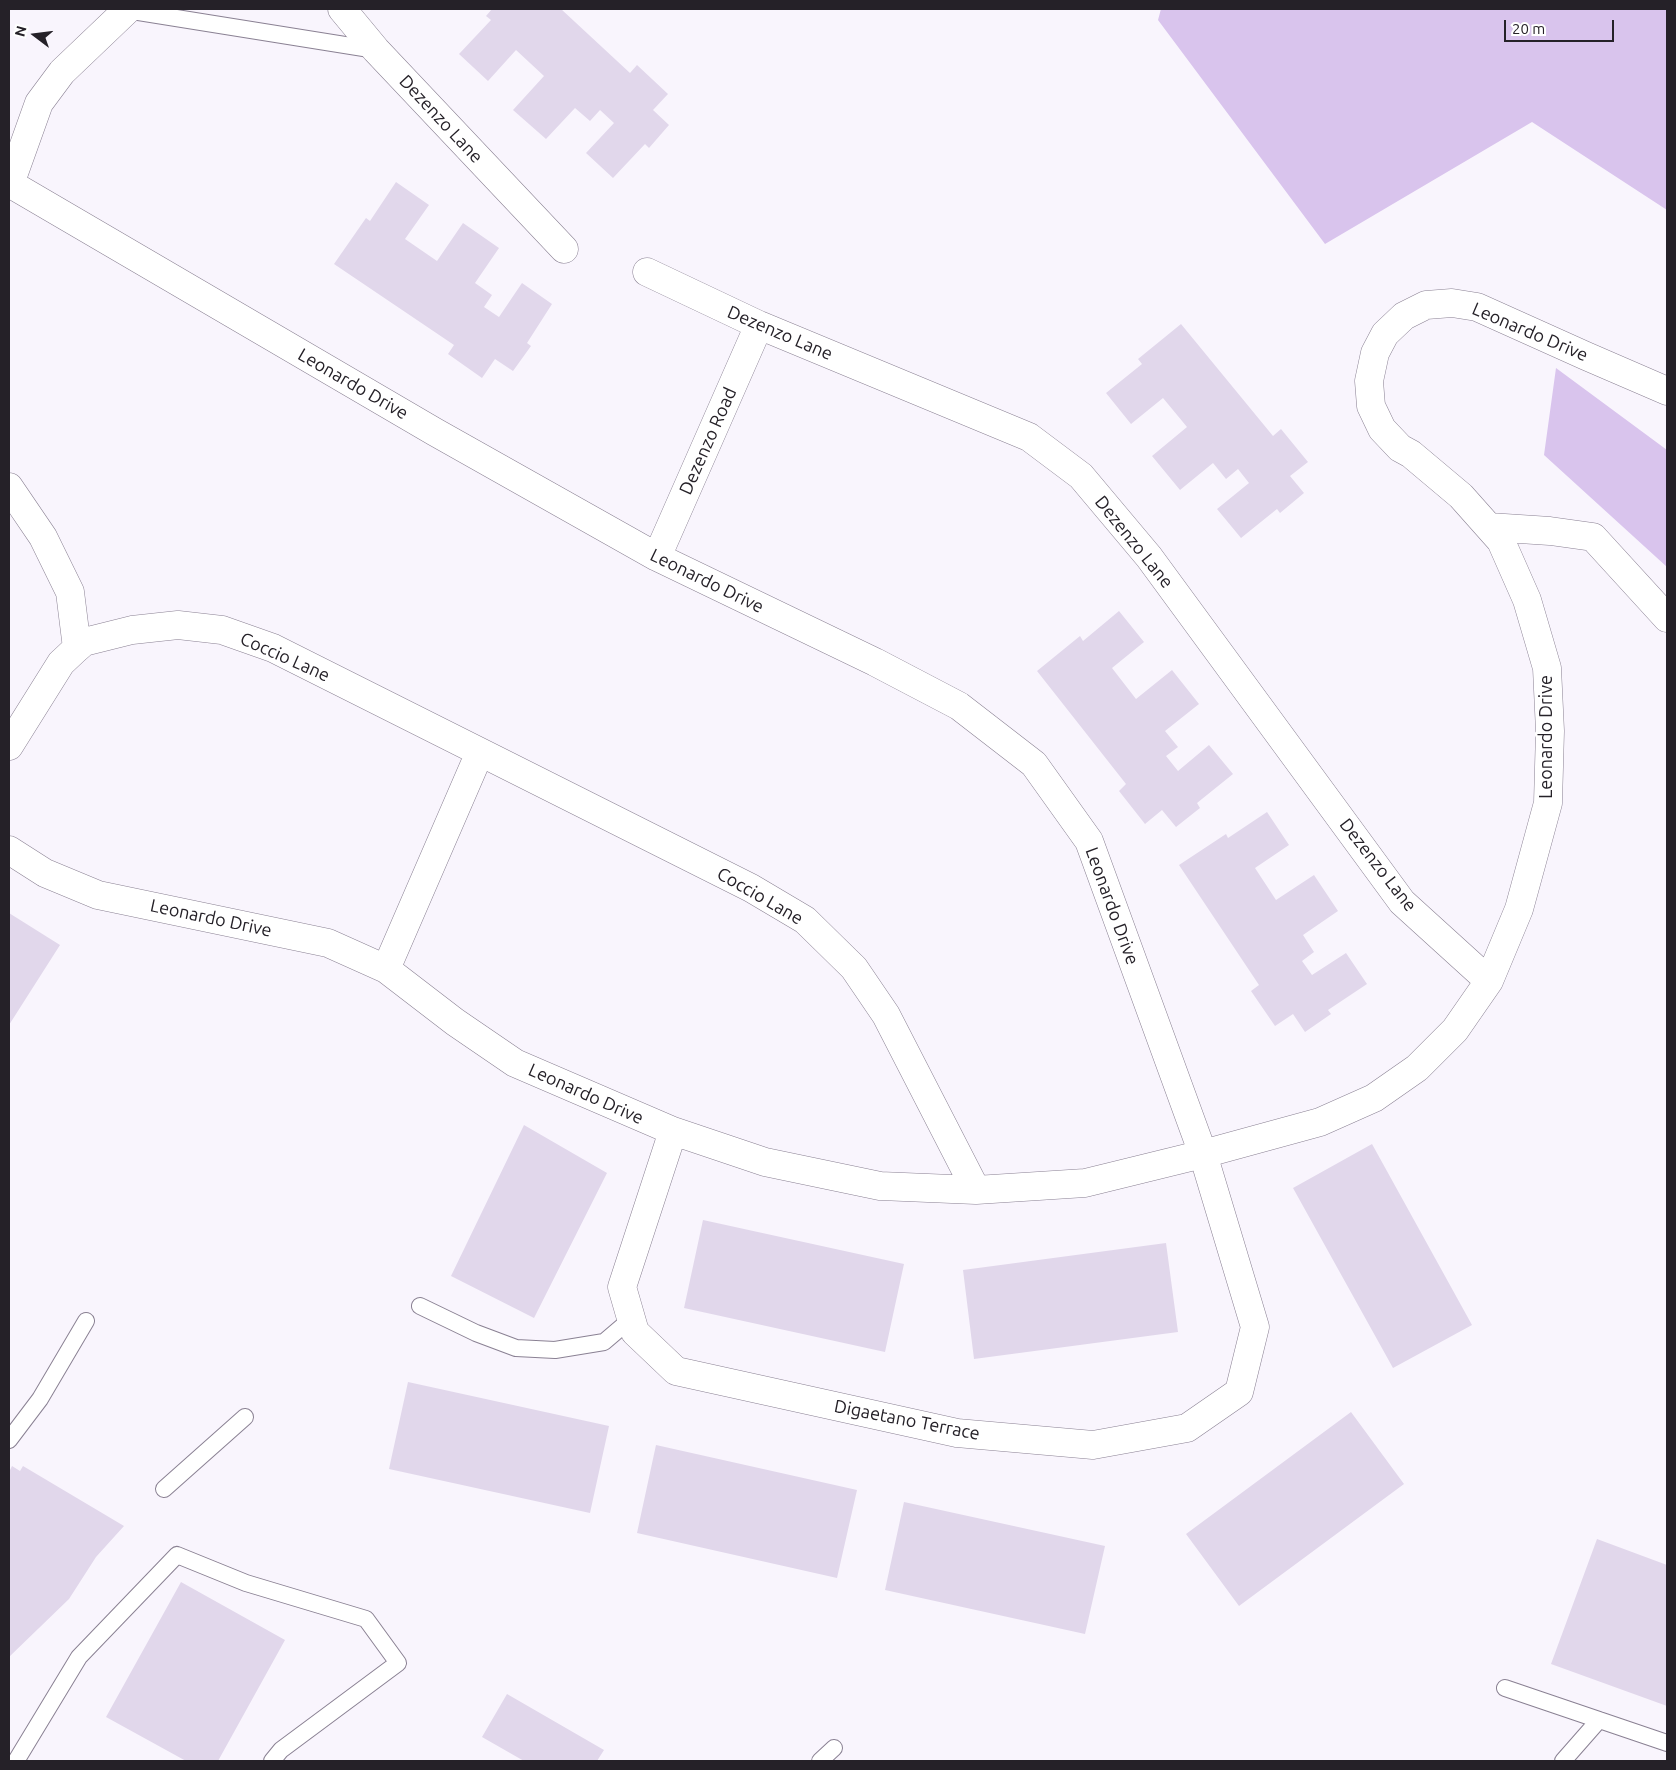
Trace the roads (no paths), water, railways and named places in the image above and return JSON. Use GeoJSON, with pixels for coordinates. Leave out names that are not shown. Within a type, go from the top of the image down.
{"type":"FeatureCollection","features":[{"type":"Feature","properties":{"kind":"street","name":"Dezenzo Lane"},"geometry":{"type":"LineString","coordinates":[[342,9],[376,50],[564,249]]}},
{"type":"Feature","properties":{"kind":"street"},"geometry":{"type":"LineString","coordinates":[[9,184],[39,103],[62,72],[127,10]]}},
{"type":"Feature","properties":{"kind":"street","name":"Leonardo Drive"},"geometry":{"type":"LineString","coordinates":[[9,184],[426,427],[657,557],[875,662],[959,706],[1034,764],[1089,841],[1203,1154]]}},
{"type":"Feature","properties":{"kind":"street","name":"Dezenzo Lane"},"geometry":{"type":"LineString","coordinates":[[647,272],[759,325],[1029,438],[1081,476],[1149,556],[1402,902],[1489,981]]}},
{"type":"Feature","properties":{"kind":"street","name":"Leonardo Drive"},"geometry":{"type":"LineString","coordinates":[[9,850],[45,873],[98,895],[328,943],[386,969],[455,1022],[515,1063],[673,1131],[765,1162],[880,1186],[976,1190],[1084,1183],[1203,1154],[1320,1122],[1374,1098],[1417,1068],[1455,1030],[1489,981],[1519,909],[1548,803],[1550,731],[1547,668],[1527,600],[1501,541],[1461,496],[1411,454],[1400,448],[1382,429],[1371,406],[1368,381],[1373,356],[1385,334],[1404,316],[1426,305],[1452,303],[1477,307],[1667,391]]}},
{"type":"Feature","properties":{"kind":"street","name":"Dezenzo Road"},"geometry":{"type":"LineString","coordinates":[[657,557],[759,325]]}},
{"type":"Feature","properties":{"kind":"street"},"geometry":{"type":"LineString","coordinates":[[9,487],[43,537],[70,592],[77,648],[61,663],[9,746]]}},
{"type":"Feature","properties":{"kind":"street"},"geometry":{"type":"LineString","coordinates":[[1489,527],[1550,531],[1593,538],[1667,618]]}},
{"type":"Feature","properties":{"kind":"street","name":"Coccio Lane"},"geometry":{"type":"LineString","coordinates":[[77,648],[84,642],[132,630],[178,625],[222,630],[273,648],[751,888],[805,920],[854,968],[886,1015],[976,1190]]}},
{"type":"Feature","properties":{"kind":"street"},"geometry":{"type":"LineString","coordinates":[[386,969],[480,752]]}},
{"type":"Feature","properties":{"kind":"street","name":"Digaetano Terrace"},"geometry":{"type":"LineString","coordinates":[[673,1131],[622,1287],[635,1332],[676,1371],[957,1433],[1093,1445],[1187,1428],[1239,1392],[1255,1327],[1203,1154]]}},
{"type":"Feature","properties":{"kind":"lane"},"geometry":{"type":"LineString","coordinates":[[127,10],[376,50]]}},
{"type":"Feature","properties":{"kind":"lane"},"geometry":{"type":"LineString","coordinates":[[420,1306],[476,1332],[516,1348],[526,1349],[555,1350],[604,1342],[631,1319]]}},
{"type":"Feature","properties":{"kind":"lane"},"geometry":{"type":"LineString","coordinates":[[9,1440],[40,1399],[86,1321]]}},
{"type":"Feature","properties":{"kind":"lane"},"geometry":{"type":"LineString","coordinates":[[164,1489],[245,1417]]}},
{"type":"Feature","properties":{"kind":"lane"},"geometry":{"type":"LineString","coordinates":[[16,1761],[79,1657],[177,1555],[246,1582],[366,1619],[398,1663],[280,1750],[272,1761]]}},
{"type":"Feature","properties":{"kind":"lane"},"geometry":{"type":"LineString","coordinates":[[1505,1688],[1667,1743]]}},
{"type":"Feature","properties":{"kind":"lane"},"geometry":{"type":"LineString","coordinates":[[1562,1761],[1599,1720]]}},
{"type":"Feature","properties":{"kind":"lane"},"geometry":{"type":"LineString","coordinates":[[820,1761],[834,1748]]}}]}
